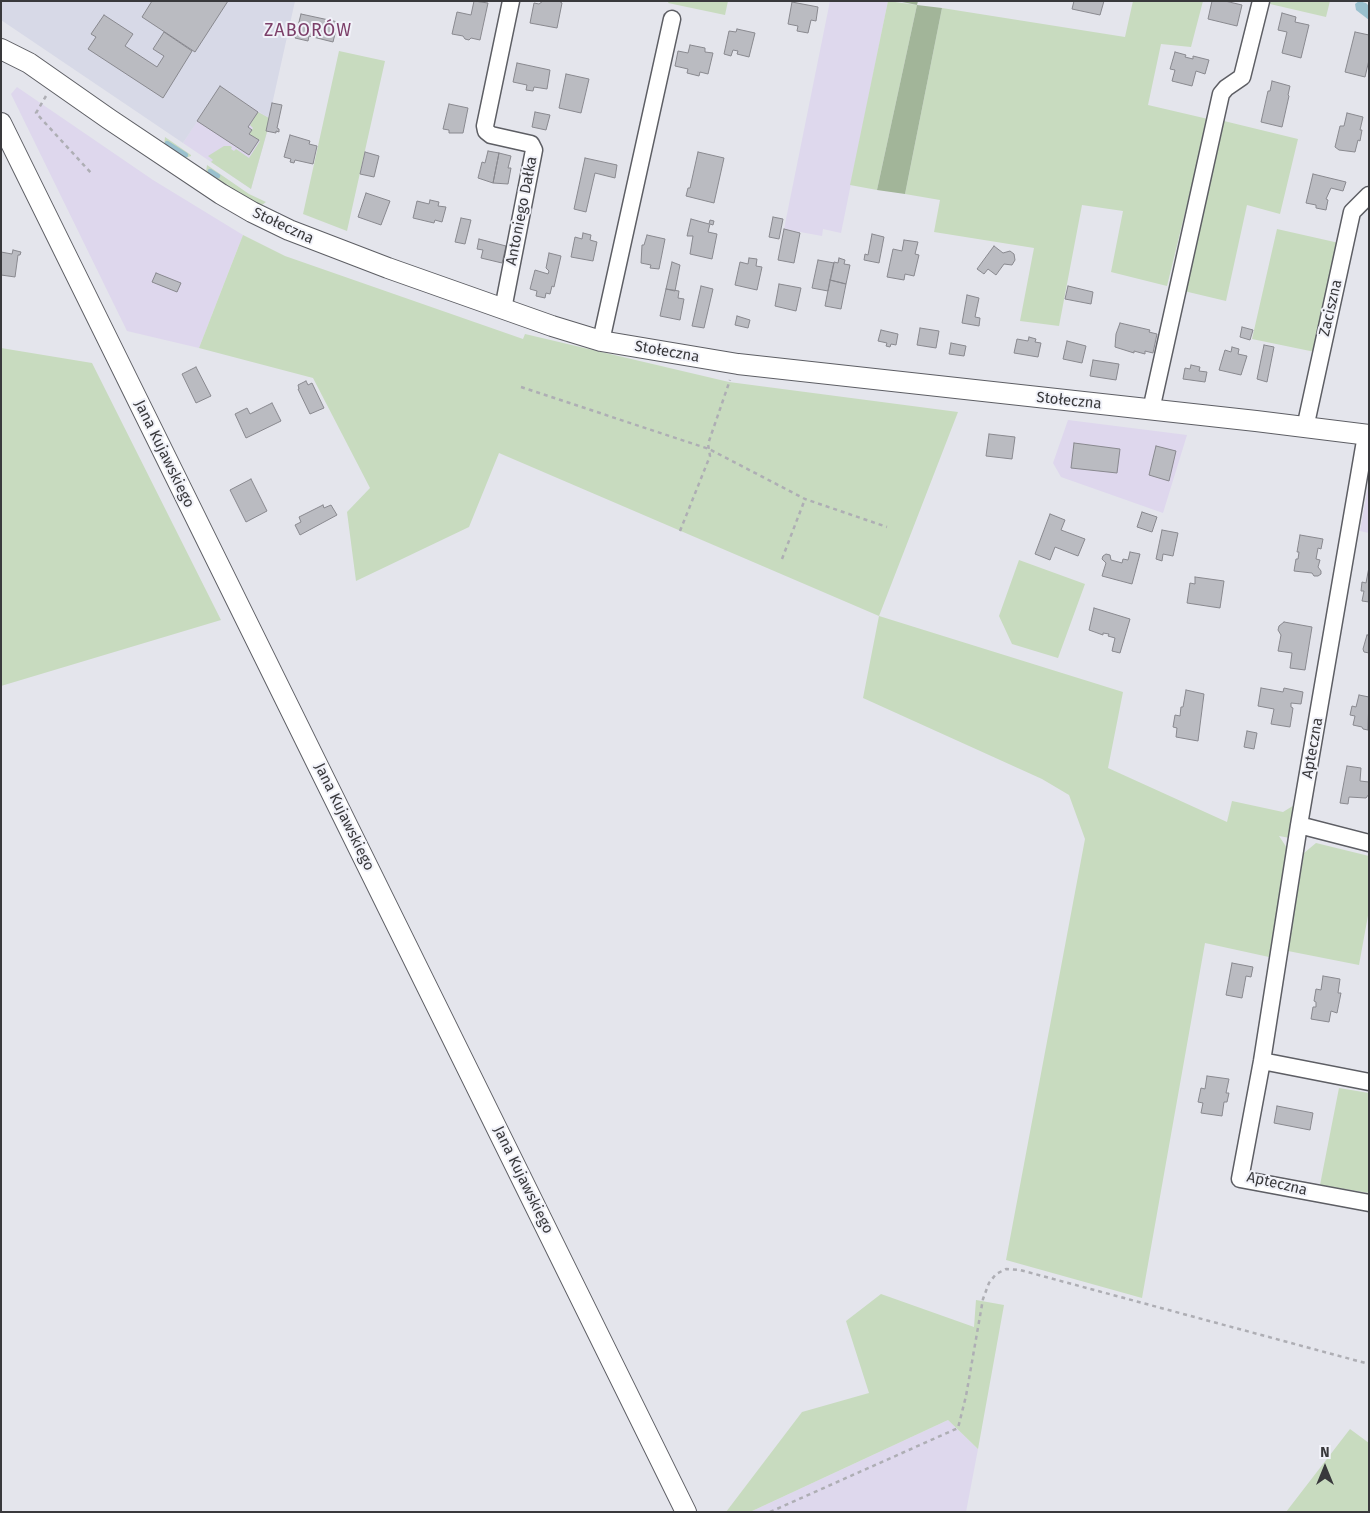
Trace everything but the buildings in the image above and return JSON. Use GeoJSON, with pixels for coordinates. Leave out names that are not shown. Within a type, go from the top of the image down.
{"type":"FeatureCollection","features":[{"type":"Feature","properties":{"kind":"main road","name":"Stołeczna"},"geometry":{"type":"LineString","coordinates":[[1,35],[29,63]]}},
{"type":"Feature","properties":{"kind":"main road","name":"Stołeczna"},"geometry":{"type":"LineString","coordinates":[[1,49],[29,63],[117,125],[221,194],[252,212],[313,241],[503,309],[601,340],[738,364],[1368,435]]}},
{"type":"Feature","properties":{"kind":"main road","name":"Jana Kujawskiego"},"geometry":{"type":"LineString","coordinates":[[1,123],[686,1512]]}},
{"type":"Feature","properties":{"kind":"street","name":"Antoniego Dałka"},"geometry":{"type":"LineString","coordinates":[[503,309],[534,150],[532,144],[491,135],[486,131],[485,126],[511,1]]}},
{"type":"Feature","properties":{"kind":"street"},"geometry":{"type":"LineString","coordinates":[[1152,410],[1221,94],[1226,88],[1242,77],[1261,1]]}},
{"type":"Feature","properties":{"kind":"street"},"geometry":{"type":"LineString","coordinates":[[601,340],[672,19]]}},
{"type":"Feature","properties":{"kind":"street","name":"Zaciszna"},"geometry":{"type":"LineString","coordinates":[[1305,428],[1352,212],[1369,195]]}},
{"type":"Feature","properties":{"kind":"street","name":"Apteczna"},"geometry":{"type":"LineString","coordinates":[[1368,435],[1299,825],[1262,1061],[1240,1179],[1369,1203]]}},
{"type":"Feature","properties":{"kind":"street"},"geometry":{"type":"LineString","coordinates":[[1299,825],[1369,843]]}},
{"type":"Feature","properties":{"kind":"street"},"geometry":{"type":"LineString","coordinates":[[1262,1061],[1369,1082]]}},
{"type":"Feature","properties":{"kind":"path"},"geometry":{"type":"LineString","coordinates":[[47,95],[36,113],[92,174]]}},
{"type":"Feature","properties":{"kind":"path"},"geometry":{"type":"LineString","coordinates":[[680,531],[710,456],[708,444],[730,379]]}},
{"type":"Feature","properties":{"kind":"path"},"geometry":{"type":"LineString","coordinates":[[521,387],[709,449],[805,499],[887,527]]}},
{"type":"Feature","properties":{"kind":"path"},"geometry":{"type":"LineString","coordinates":[[782,559],[805,499]]}},
{"type":"Feature","properties":{"kind":"path"},"geometry":{"type":"LineString","coordinates":[[770,1512],[958,1428],[966,1396],[983,1299],[989,1283],[996,1274],[1006,1269],[1020,1270],[1369,1364]]}},
{"type":"Feature","properties":{"kind":"shaded area"},"geometry":{"type":"Polygon","coordinates":[[[1,1],[295,1],[269,118],[220,87],[183,143],[1,20],[1,1]]]}},
{"type":"Feature","properties":{"kind":"shaded area"},"geometry":{"type":"Polygon","coordinates":[[[830,1],[888,1],[841,233],[823,229],[822,236],[784,229],[830,1]]]}},
{"type":"Feature","properties":{"kind":"shaded area"},"geometry":{"type":"Polygon","coordinates":[[[220,86],[269,118],[267,132],[251,189],[183,143],[220,86]]]}},
{"type":"Feature","properties":{"kind":"shaded area"},"geometry":{"type":"Polygon","coordinates":[[[17,87],[153,180],[243,235],[199,348],[127,331],[11,94],[17,87]]]}},
{"type":"Feature","properties":{"kind":"shaded area"},"geometry":{"type":"Polygon","coordinates":[[[1068,420],[1187,435],[1163,513],[1061,477],[1053,463],[1068,420]]]}},
{"type":"Feature","properties":{"kind":"shaded area"},"geometry":{"type":"Polygon","coordinates":[[[1369,481],[1369,533],[1360,531],[1369,481]]]}},
{"type":"Feature","properties":{"kind":"shaded area"},"geometry":{"type":"Polygon","coordinates":[[[948,1420],[978,1449],[966,1512],[750,1512],[948,1420]]]}},
{"type":"Feature","properties":{"kind":"green space"},"geometry":{"type":"Polygon","coordinates":[[[669,1],[728,1],[725,15],[668,3],[669,1]]]}},
{"type":"Feature","properties":{"kind":"green space"},"geometry":{"type":"Polygon","coordinates":[[[888,1],[917,5],[877,190],[850,185],[888,1]]]}},
{"type":"Feature","properties":{"kind":"green space"},"geometry":{"type":"Polygon","coordinates":[[[897,1],[918,1],[917,5],[897,1]]]}},
{"type":"Feature","properties":{"kind":"green space"},"geometry":{"type":"Polygon","coordinates":[[[1133,1],[1203,1],[1191,47],[1161,44],[1148,105],[1208,119],[1167,286],[1111,272],[1123,211],[1082,205],[1059,326],[1020,321],[1034,248],[934,232],[940,200],[905,194],[942,8],[1125,37],[1133,1]]]}},
{"type":"Feature","properties":{"kind":"green space"},"geometry":{"type":"Polygon","coordinates":[[[1271,1],[1330,1],[1326,17],[1270,4],[1271,1]]]}},
{"type":"Feature","properties":{"kind":"green space"},"geometry":{"type":"Polygon","coordinates":[[[917,5],[942,8],[905,194],[877,190],[917,5]]]}},
{"type":"Feature","properties":{"kind":"green space"},"geometry":{"type":"Polygon","coordinates":[[[339,51],[385,61],[347,231],[303,214],[339,51]]]}},
{"type":"Feature","properties":{"kind":"green space"},"geometry":{"type":"Polygon","coordinates":[[[258,112],[269,118],[267,132],[251,189],[211,162],[213,160],[208,156],[224,146],[230,146],[234,151],[236,149],[249,158],[260,141],[249,134],[253,128],[250,125],[258,112]]]}},
{"type":"Feature","properties":{"kind":"green space"},"geometry":{"type":"Polygon","coordinates":[[[1224,121],[1298,139],[1280,214],[1247,205],[1226,301],[1184,291],[1224,121]]]}},
{"type":"Feature","properties":{"kind":"green space"},"geometry":{"type":"Polygon","coordinates":[[[165,137],[191,156],[183,159],[164,146],[165,137]]]}},
{"type":"Feature","properties":{"kind":"green space"},"geometry":{"type":"Polygon","coordinates":[[[207,165],[249,194],[266,202],[258,206],[237,194],[206,172],[207,165]]]}},
{"type":"Feature","properties":{"kind":"green space"},"geometry":{"type":"Polygon","coordinates":[[[1277,229],[1339,243],[1315,352],[1252,339],[1277,229]]]}},
{"type":"Feature","properties":{"kind":"green space"},"geometry":{"type":"Polygon","coordinates":[[[243,235],[285,256],[523,339],[525,334],[729,382],[958,412],[879,616],[499,453],[469,527],[356,581],[347,512],[370,488],[313,378],[199,348],[243,235]]]}},
{"type":"Feature","properties":{"kind":"green space"},"geometry":{"type":"Polygon","coordinates":[[[1,348],[92,363],[221,620],[1,686],[1,348]]]}},
{"type":"Feature","properties":{"kind":"green space"},"geometry":{"type":"Polygon","coordinates":[[[1019,560],[1085,584],[1058,658],[1012,644],[999,616],[1019,560]]]}},
{"type":"Feature","properties":{"kind":"green space"},"geometry":{"type":"Polygon","coordinates":[[[879,616],[1123,692],[1108,768],[1227,822],[1232,801],[1283,812],[1296,804],[1290,838],[1279,836],[1287,848],[1269,957],[1205,943],[1142,1298],[1006,1260],[1085,839],[1069,795],[1042,779],[863,698],[879,616]]]}},
{"type":"Feature","properties":{"kind":"green space"},"geometry":{"type":"Polygon","coordinates":[[[1316,843],[1369,856],[1369,910],[1359,965],[1288,951],[1304,853],[1316,843]]]}},
{"type":"Feature","properties":{"kind":"green space"},"geometry":{"type":"Polygon","coordinates":[[[1339,1088],[1369,1093],[1369,1193],[1320,1185],[1339,1088]]]}},
{"type":"Feature","properties":{"kind":"green space"},"geometry":{"type":"Polygon","coordinates":[[[881,1294],[974,1327],[976,1300],[1004,1305],[978,1449],[948,1420],[750,1512],[726,1512],[802,1412],[869,1393],[846,1321],[881,1294]]]}},
{"type":"Feature","properties":{"kind":"green space"},"geometry":{"type":"Polygon","coordinates":[[[1350,1429],[1369,1443],[1369,1512],[1286,1512],[1350,1429]]]}},
{"type":"Feature","properties":{"kind":"water"},"geometry":{"type":"Polygon","coordinates":[[[1359,1],[1369,6],[1369,20],[1356,10],[1355,4],[1359,1]]]}},
{"type":"Feature","properties":{"kind":"waterway"},"geometry":{"type":"LineString","coordinates":[[167,143],[186,155]]}},
{"type":"Feature","properties":{"kind":"waterway"},"geometry":{"type":"LineString","coordinates":[[210,171],[218,176]]}},
{"type":"Feature","properties":{"kind":"district","name":"ZABORÓW"},"geometry":{"type":"Point","coordinates":[308,31]}}]}
